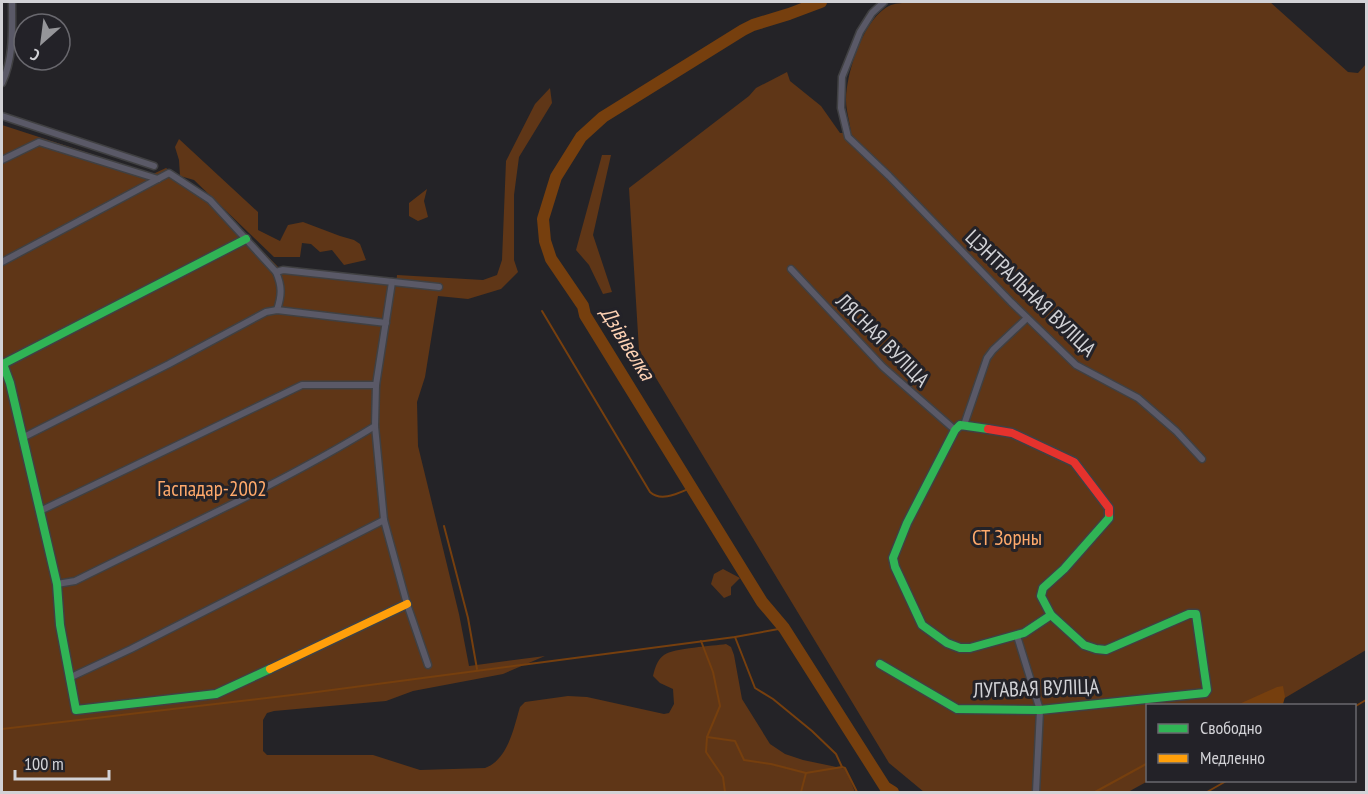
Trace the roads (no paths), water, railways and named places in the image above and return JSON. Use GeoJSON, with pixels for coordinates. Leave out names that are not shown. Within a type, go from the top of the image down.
{"type":"FeatureCollection","features":[{"type":"Feature","properties":{"kind":"street"},"geometry":{"type":"LineString","coordinates":[[2,83],[12,48],[12,2]]}},
{"type":"Feature","properties":{"kind":"street","name":"ЦЭНТРАЛЬНАЯ ВУЛІЦА"},"geometry":{"type":"LineString","coordinates":[[884,2],[872,13],[860,32],[842,77],[841,108],[848,137],[1076,365],[1138,398],[1176,431],[1202,459]]}},
{"type":"Feature","properties":{"kind":"street"},"geometry":{"type":"LineString","coordinates":[[2,116],[154,166]]}},
{"type":"Feature","properties":{"kind":"street"},"geometry":{"type":"LineString","coordinates":[[2,160],[39,142],[158,179]]}},
{"type":"Feature","properties":{"kind":"street"},"geometry":{"type":"LineString","coordinates":[[2,262],[169,173],[210,200],[276,272],[281,284],[282,295],[277,310]]}},
{"type":"Feature","properties":{"kind":"street"},"geometry":{"type":"LineString","coordinates":[[246,239],[2,364],[10,383],[57,584],[60,625],[76,710],[216,694],[407,604]]}},
{"type":"Feature","properties":{"kind":"street","name":"ЛЯСНАЯ ВУЛІЦА"},"geometry":{"type":"LineString","coordinates":[[791,269],[883,367],[955,430]]}},
{"type":"Feature","properties":{"kind":"street"},"geometry":{"type":"LineString","coordinates":[[276,272],[283,270],[439,287]]}},
{"type":"Feature","properties":{"kind":"street"},"geometry":{"type":"LineString","coordinates":[[392,282],[376,385],[375,426],[384,520],[407,604],[428,665]]}},
{"type":"Feature","properties":{"kind":"street"},"geometry":{"type":"LineString","coordinates":[[22,438],[267,312],[277,310],[386,323]]}},
{"type":"Feature","properties":{"kind":"street"},"geometry":{"type":"LineString","coordinates":[[964,425],[987,358],[1027,318]]}},
{"type":"Feature","properties":{"kind":"street"},"geometry":{"type":"LineString","coordinates":[[40,511],[302,385],[376,385]]}},
{"type":"Feature","properties":{"kind":"street"},"geometry":{"type":"LineString","coordinates":[[960,425],[964,425],[1012,433],[1074,462],[1109,508],[1109,518],[1064,569],[1042,588],[1041,596],[1051,615],[1017,636],[970,648],[960,648],[947,643],[922,625],[894,567],[893,558],[907,523],[955,430],[960,425]]}},
{"type":"Feature","properties":{"kind":"street"},"geometry":{"type":"LineString","coordinates":[[57,584],[75,581],[230,505],[346,444],[375,426]]}},
{"type":"Feature","properties":{"kind":"street"},"geometry":{"type":"LineString","coordinates":[[69,678],[131,649],[384,520]]}},
{"type":"Feature","properties":{"kind":"street","name":"ЛУГАВАЯ ВУЛІЦА"},"geometry":{"type":"LineString","coordinates":[[880,664],[957,709],[1040,710],[1205,693],[1208,687],[1196,614],[1189,614],[1106,650],[1096,650],[1084,645],[1051,615]]}},
{"type":"Feature","properties":{"kind":"street"},"geometry":{"type":"LineString","coordinates":[[1017,636],[1040,710],[1036,792]]}},
{"type":"Feature","properties":{"kind":"waterway","name":"Дзівівелка"},"geometry":{"type":"LineString","coordinates":[[821,2],[743,30],[603,117],[581,137],[556,177],[543,219],[545,241],[551,259],[583,306],[585,315],[762,602],[784,628],[885,787],[893,792]]}},
{"type":"Feature","properties":{"kind":"waterway"},"geometry":{"type":"LineString","coordinates":[[542,311],[650,492],[665,497],[693,487]]}},
{"type":"Feature","properties":{"kind":"waterway"},"geometry":{"type":"LineString","coordinates":[[444,526],[468,618],[477,669]]}},
{"type":"Feature","properties":{"kind":"waterway"},"geometry":{"type":"LineString","coordinates":[[2,729],[309,693],[735,637],[784,628]]}},
{"type":"Feature","properties":{"kind":"waterway"},"geometry":{"type":"LineString","coordinates":[[735,637],[755,688],[773,699],[836,754],[857,792]]}},
{"type":"Feature","properties":{"kind":"waterway"},"geometry":{"type":"LineString","coordinates":[[701,641],[713,672],[720,706],[707,737],[706,752],[723,777],[725,792]]}},
{"type":"Feature","properties":{"kind":"waterway"},"geometry":{"type":"LineString","coordinates":[[1356,706],[1366,700]]}},
{"type":"Feature","properties":{"kind":"waterway"},"geometry":{"type":"LineString","coordinates":[[707,737],[735,741],[744,760],[806,773]]}},
{"type":"Feature","properties":{"kind":"waterway"},"geometry":{"type":"LineString","coordinates":[[1095,792],[1146,764]]}},
{"type":"Feature","properties":{"kind":"waterway"},"geometry":{"type":"LineString","coordinates":[[801,792],[806,773],[842,767]]}},
{"type":"Feature","properties":{"kind":"waterway"},"geometry":{"type":"LineString","coordinates":[[1207,792],[1224,782]]}},
{"type":"Feature","properties":{"kind":"waterway","name":"Дзівівелка"},"geometry":{"type":"LineString","coordinates":[[880,792],[885,787]]}},
{"type":"Feature","properties":{"kind":"park label","name":"Гаспадар-2002"},"geometry":{"type":"Point","coordinates":[212,488]}},
{"type":"Feature","properties":{"kind":"park label","name":"СТ Зорны"},"geometry":{"type":"Point","coordinates":[1007,537]}}]}
